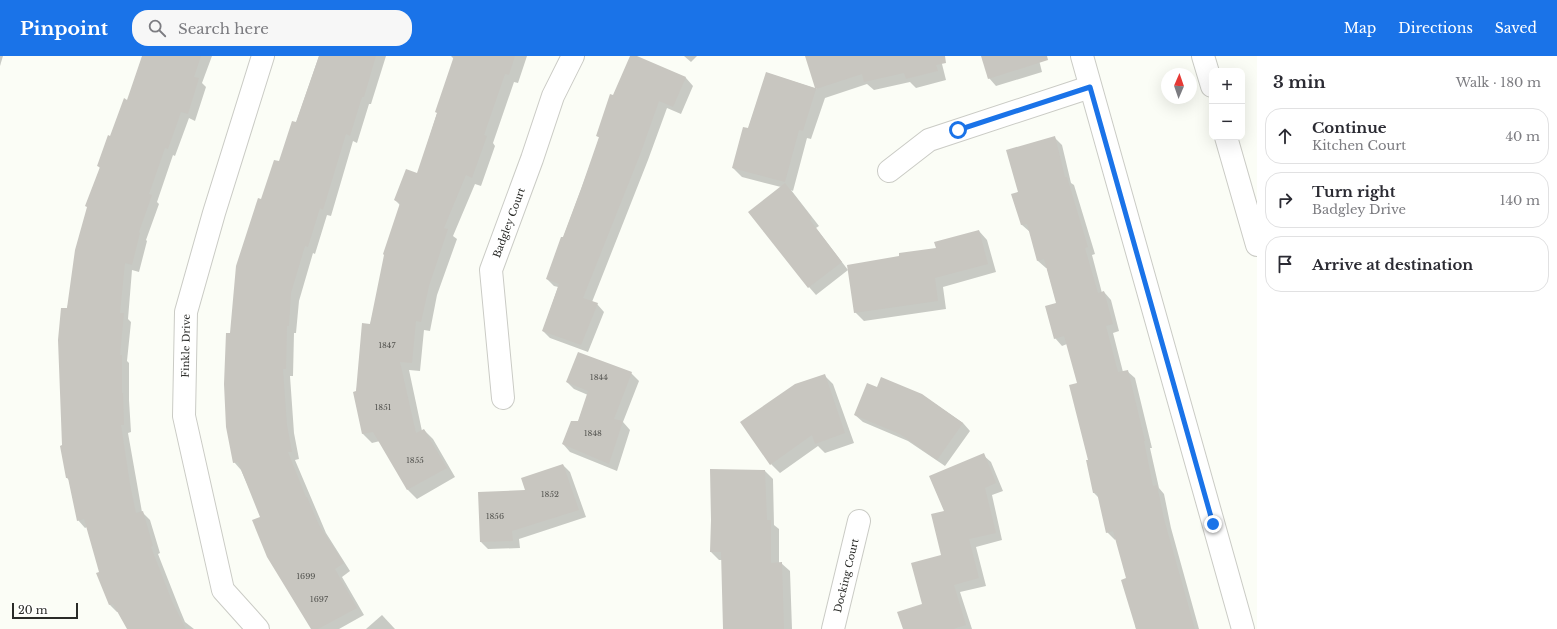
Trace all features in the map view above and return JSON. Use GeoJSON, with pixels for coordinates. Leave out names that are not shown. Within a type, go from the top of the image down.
{"type":"FeatureCollection","features":[{"type":"Feature","properties":{"kind":"street","name":"Finkle Drive"},"geometry":{"type":"LineString","coordinates":[[258,629],[223,590],[184,416],[186,312],[214,213],[263,56]]}},
{"type":"Feature","properties":{"kind":"street","name":"Badgley Court"},"geometry":{"type":"LineString","coordinates":[[503,398],[491,270],[532,159],[553,96],[573,56]]}},
{"type":"Feature","properties":{"kind":"street"},"geometry":{"type":"LineString","coordinates":[[1082,56],[1243,629]]}},
{"type":"Feature","properties":{"kind":"street"},"geometry":{"type":"LineString","coordinates":[[1203,56],[1209,76]]}},
{"type":"Feature","properties":{"kind":"street"},"geometry":{"type":"LineString","coordinates":[[889,171],[929,140],[1090,87]]}},
{"type":"Feature","properties":{"kind":"street"},"geometry":{"type":"LineString","coordinates":[[1227,140],[1257,245]]}},
{"type":"Feature","properties":{"kind":"street","name":"Docking Court"},"geometry":{"type":"LineString","coordinates":[[834,629],[859,521]]}},
{"type":"Feature","properties":{"kind":"building"},"geometry":{"type":"Polygon","coordinates":[[[142,56],[201,56],[194,77],[199,78],[188,114],[181,112],[168,149],[165,148],[149,194],[152,195],[139,232],[132,265],[125,263],[120,313],[124,313],[120,355],[122,355],[124,425],[121,425],[136,513],[143,511],[153,546],[151,547],[172,601],[186,629],[127,629],[113,604],[109,605],[96,573],[99,572],[84,519],[77,521],[68,478],[66,478],[60,446],[62,445],[58,340],[61,308],[67,308],[75,250],[87,207],[85,206],[100,167],[97,166],[108,135],[110,136],[124,98],[127,100],[142,56]]]}},
{"type":"Feature","properties":{"kind":"building"},"geometry":{"type":"Polygon","coordinates":[[[319,56],[376,56],[364,97],[362,97],[350,136],[346,134],[323,210],[320,208],[308,247],[305,246],[291,293],[289,326],[287,326],[286,369],[283,369],[287,425],[292,452],[288,452],[319,525],[344,563],[335,569],[357,608],[318,629],[311,629],[267,557],[252,520],[260,517],[238,462],[233,463],[226,427],[224,384],[226,333],[230,333],[236,266],[258,198],[261,199],[274,160],[279,161],[292,121],[296,122],[319,56]]]}},
{"type":"Feature","properties":{"kind":"building"},"geometry":{"type":"Polygon","coordinates":[[[454,56],[515,56],[509,75],[505,74],[484,135],[487,136],[472,178],[466,175],[444,228],[448,229],[429,286],[421,322],[416,321],[412,363],[400,362],[416,433],[424,429],[447,468],[407,490],[373,432],[362,434],[353,392],[356,391],[362,323],[370,324],[383,254],[400,203],[394,200],[406,169],[417,173],[437,113],[435,112],[454,56]]]}},
{"type":"Feature","properties":{"kind":"building"},"geometry":{"type":"Polygon","coordinates":[[[630,56],[637,56],[686,77],[673,107],[659,101],[641,152],[583,298],[598,303],[581,345],[542,331],[559,284],[546,279],[561,237],[563,237],[581,189],[599,137],[596,136],[610,94],[613,95],[630,56]]]}},
{"type":"Feature","properties":{"kind":"building"},"geometry":{"type":"Polygon","coordinates":[[[805,56],[945,56],[946,63],[936,65],[938,71],[906,79],[904,73],[864,82],[862,74],[816,89],[803,131],[799,130],[785,182],[732,168],[743,127],[748,128],[766,72],[815,88],[805,56]]]}},
{"type":"Feature","properties":{"kind":"building"},"geometry":{"type":"Polygon","coordinates":[[[981,56],[1047,56],[1048,60],[988,79],[981,56]]]}},
{"type":"Feature","properties":{"kind":"building"},"geometry":{"type":"Polygon","coordinates":[[[1055,136],[1065,177],[1067,177],[1088,247],[1085,248],[1098,293],[1104,291],[1113,324],[1106,326],[1118,372],[1128,370],[1145,441],[1153,486],[1157,485],[1164,519],[1195,629],[1136,629],[1121,580],[1126,578],[1113,531],[1106,533],[1097,493],[1093,493],[1086,460],[1088,460],[1069,385],[1077,383],[1064,336],[1054,339],[1045,306],[1056,303],[1044,259],[1037,261],[1027,224],[1021,225],[1011,194],[1018,192],[1006,150],[1055,136]]]}},
{"type":"Feature","properties":{"kind":"building"},"geometry":{"type":"Polygon","coordinates":[[[785,183],[812,218],[810,220],[842,262],[808,288],[748,212],[785,183]]]}},
{"type":"Feature","properties":{"kind":"building"},"geometry":{"type":"Polygon","coordinates":[[[979,230],[988,264],[935,278],[938,301],[854,313],[847,265],[899,256],[899,253],[936,248],[934,242],[979,230]]]}},
{"type":"Feature","properties":{"kind":"building"},"geometry":{"type":"Polygon","coordinates":[[[578,352],[632,372],[614,419],[623,421],[609,464],[562,444],[571,421],[578,421],[588,391],[566,382],[578,352]]]}},
{"type":"Feature","properties":{"kind":"building"},"geometry":{"type":"Polygon","coordinates":[[[825,374],[845,433],[815,444],[812,435],[770,465],[740,422],[795,384],[825,374]]]}},
{"type":"Feature","properties":{"kind":"building"},"geometry":{"type":"Polygon","coordinates":[[[881,377],[922,394],[963,423],[937,460],[900,434],[854,415],[867,383],[877,387],[881,377]]]}},
{"type":"Feature","properties":{"kind":"building"},"geometry":{"type":"Polygon","coordinates":[[[984,453],[996,483],[985,488],[996,533],[969,539],[979,578],[954,585],[966,625],[953,629],[903,629],[897,612],[922,604],[911,563],[941,555],[931,514],[944,511],[929,476],[984,453]]]}},
{"type":"Feature","properties":{"kind":"building"},"geometry":{"type":"Polygon","coordinates":[[[563,464],[579,510],[512,531],[513,541],[480,542],[478,492],[525,490],[521,478],[563,464]]]}},
{"type":"Feature","properties":{"kind":"building"},"geometry":{"type":"Polygon","coordinates":[[[710,469],[765,470],[767,520],[771,520],[771,563],[782,562],[784,629],[723,629],[721,552],[710,552],[710,469]]]}},
{"type":"Feature","properties":{"kind":"route"},"geometry":{"type":"LineString","coordinates":[[958,130],[1090,87],[1213,524]]}}]}
